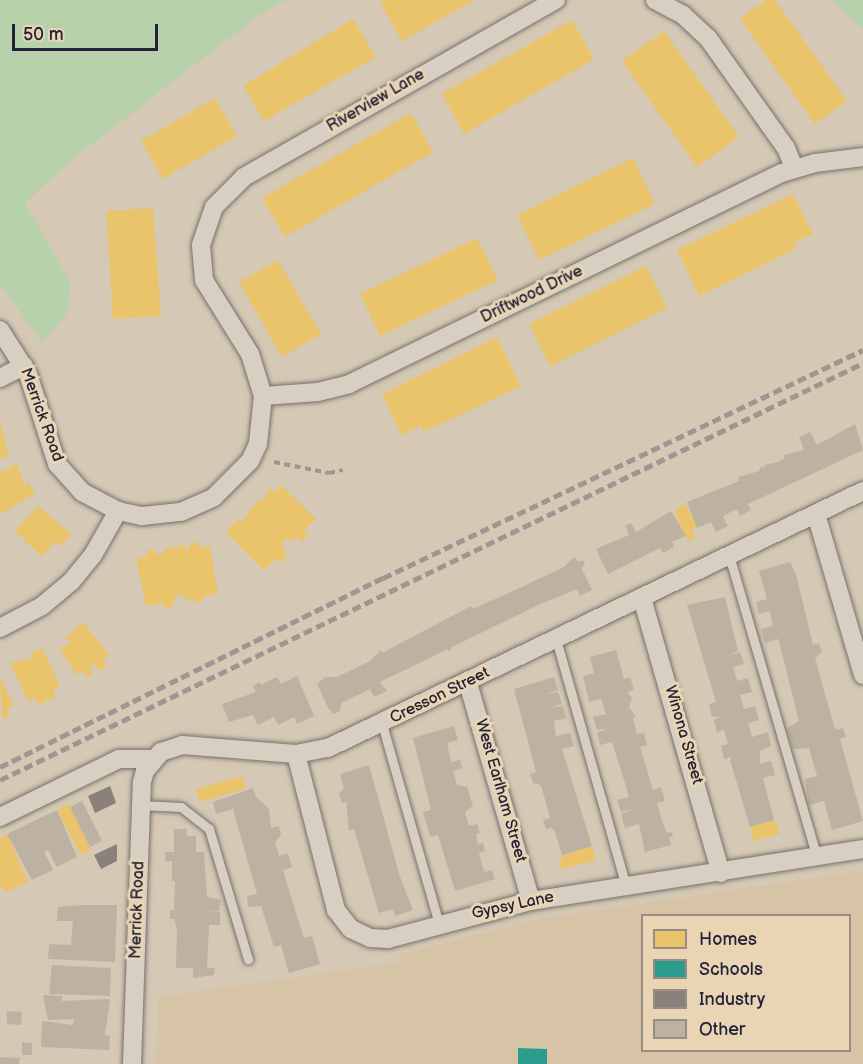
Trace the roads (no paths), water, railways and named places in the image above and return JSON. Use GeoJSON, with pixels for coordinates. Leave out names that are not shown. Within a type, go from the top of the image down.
{"type":"FeatureCollection","features":[{"type":"Feature","properties":{"kind":"street","name":"Riverview Lane"},"geometry":{"type":"LineString","coordinates":[[263,396],[250,354],[204,280],[201,245],[208,218],[223,195],[244,177],[556,0]]}},
{"type":"Feature","properties":{"kind":"street"},"geometry":{"type":"LineString","coordinates":[[655,0],[683,15],[708,38],[786,148],[794,168]]}},
{"type":"Feature","properties":{"kind":"street","name":"Driftwood Drive"},"geometry":{"type":"LineString","coordinates":[[263,396],[318,392],[349,384],[794,168],[863,157]]}},
{"type":"Feature","properties":{"kind":"street","name":"Merrick Road"},"geometry":{"type":"LineString","coordinates":[[0,330],[24,366],[57,464],[82,492],[118,511],[162,516],[198,505],[221,491],[250,461],[259,436],[263,396]]}},
{"type":"Feature","properties":{"kind":"street"},"geometry":{"type":"LineString","coordinates":[[0,378],[24,366]]}},
{"type":"Feature","properties":{"kind":"street","name":"Cresson Street"},"geometry":{"type":"LineString","coordinates":[[0,817],[119,759],[152,759],[182,745],[296,754],[328,748],[863,491]]}},
{"type":"Feature","properties":{"kind":"street"},"geometry":{"type":"LineString","coordinates":[[0,628],[42,606],[71,582],[93,555],[118,511]]}},
{"type":"Feature","properties":{"kind":"street"},"geometry":{"type":"LineString","coordinates":[[816,514],[863,675]]}},
{"type":"Feature","properties":{"kind":"street","name":"Winona Street"},"geometry":{"type":"LineString","coordinates":[[642,598],[721,873]]}},
{"type":"Feature","properties":{"kind":"street","name":"West Earlham Street"},"geometry":{"type":"LineString","coordinates":[[468,682],[531,901]]}},
{"type":"Feature","properties":{"kind":"street","name":"Gypsy Lane"},"geometry":{"type":"LineString","coordinates":[[296,754],[332,900],[344,920],[360,934],[380,939],[531,901],[863,849]]}},
{"type":"Feature","properties":{"kind":"street","name":"Merrick Road"},"geometry":{"type":"LineString","coordinates":[[132,1064],[142,782],[152,759]]}},
{"type":"Feature","properties":{"kind":"lane"},"geometry":{"type":"LineString","coordinates":[[729,555],[817,858]]}},
{"type":"Feature","properties":{"kind":"lane"},"geometry":{"type":"LineString","coordinates":[[556,639],[626,886]]}},
{"type":"Feature","properties":{"kind":"lane"},"geometry":{"type":"LineString","coordinates":[[382,724],[439,924]]}},
{"type":"Feature","properties":{"kind":"lane"},"geometry":{"type":"LineString","coordinates":[[141,805],[181,807],[209,829],[248,959]]}},
{"type":"Feature","properties":{"kind":"railway"},"geometry":{"type":"LineString","coordinates":[[0,767],[383,578],[863,350]]}},
{"type":"Feature","properties":{"kind":"railway"},"geometry":{"type":"LineString","coordinates":[[0,780],[863,363]]}}]}
